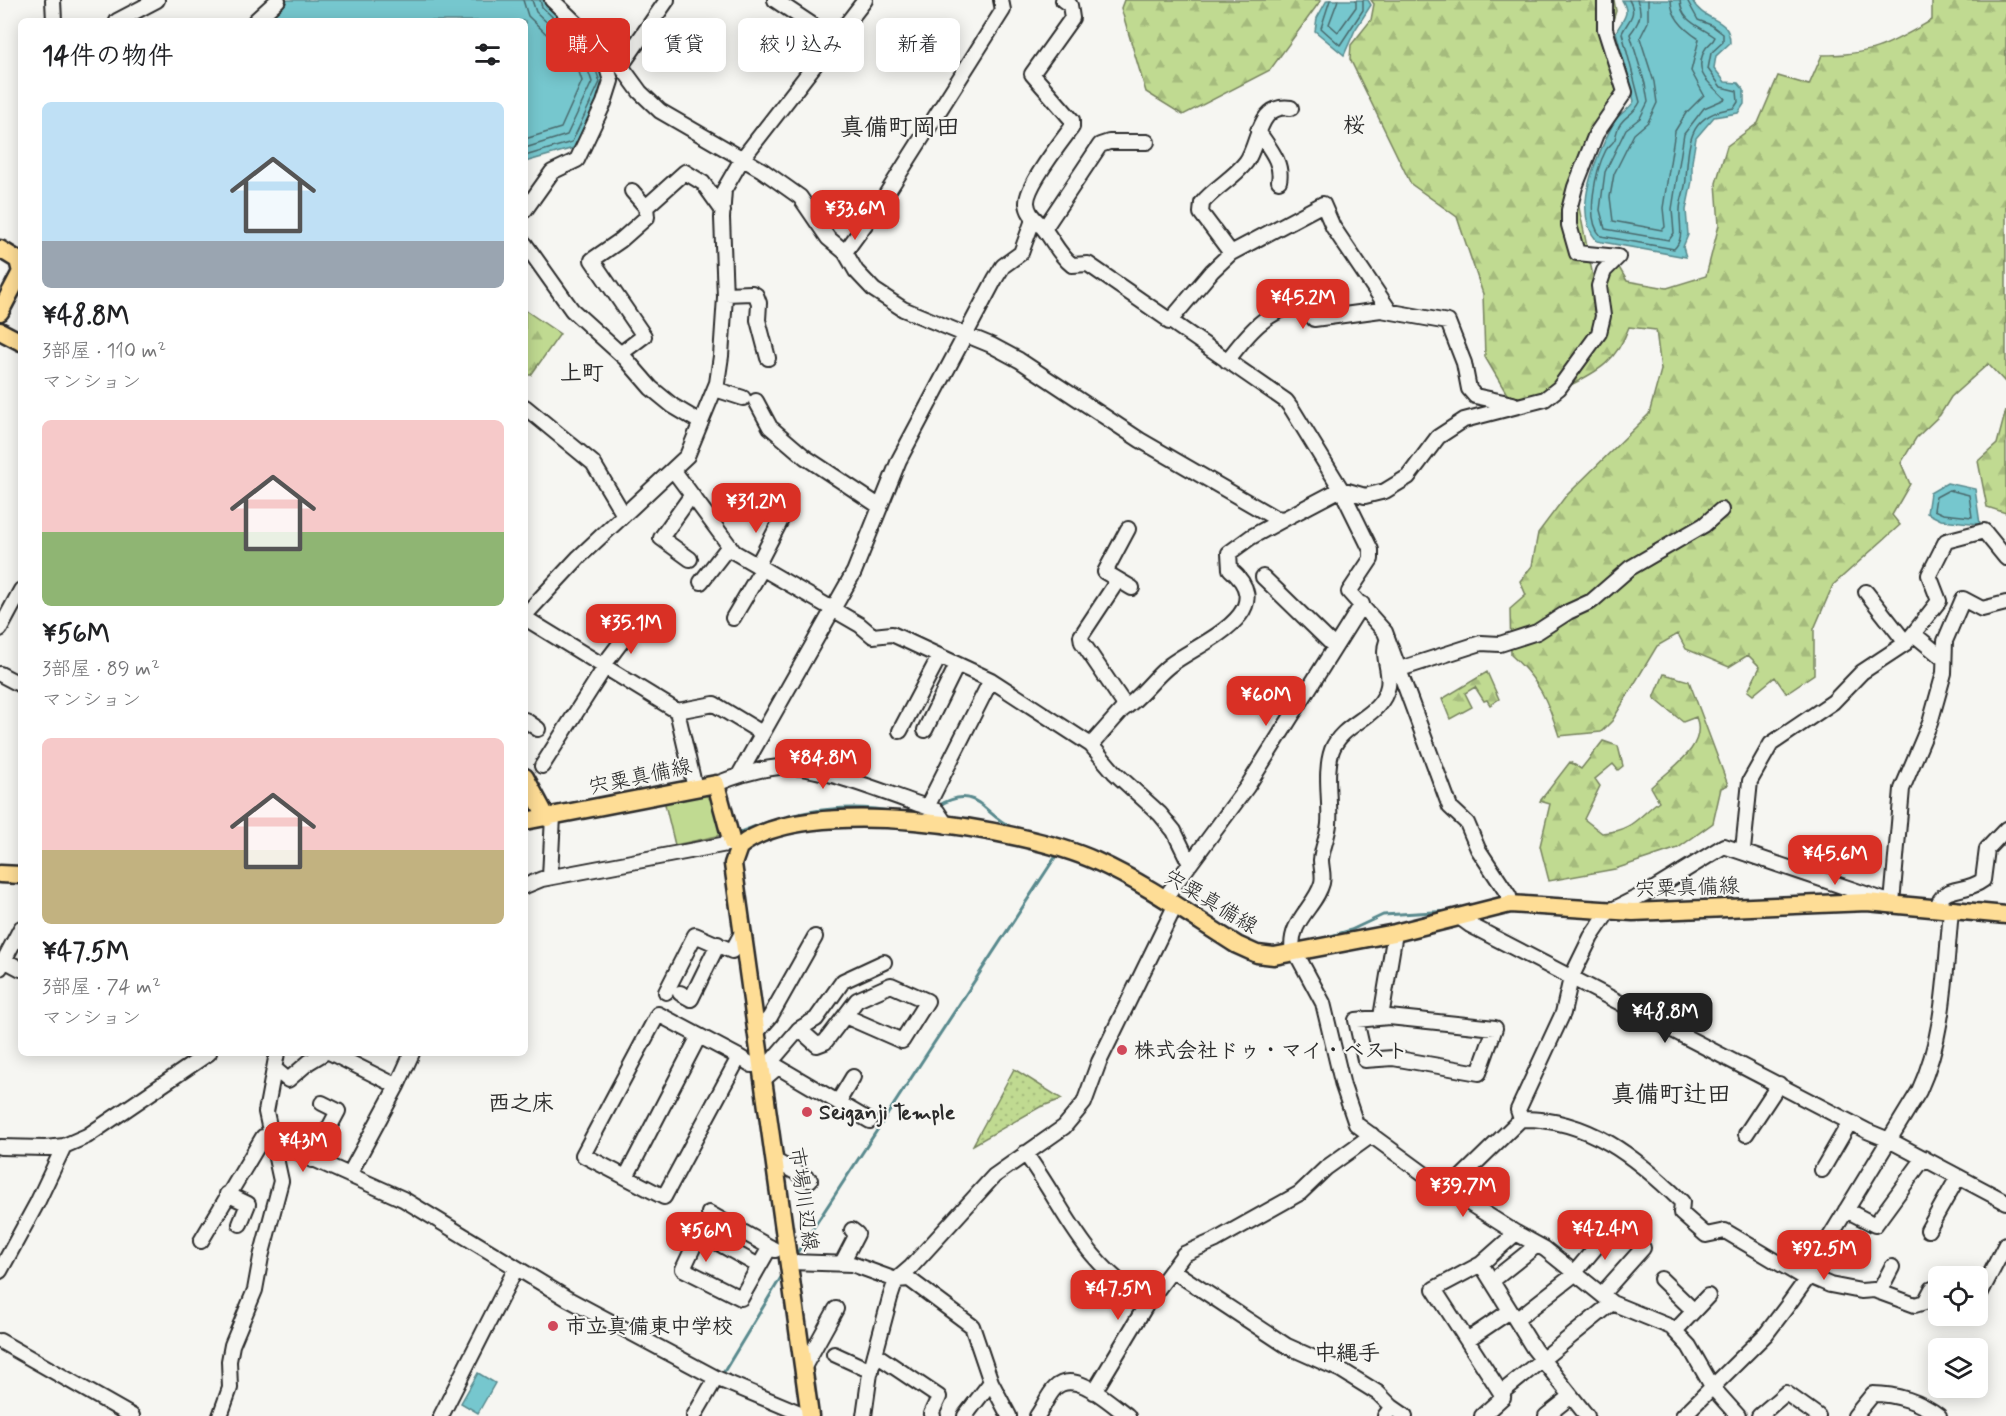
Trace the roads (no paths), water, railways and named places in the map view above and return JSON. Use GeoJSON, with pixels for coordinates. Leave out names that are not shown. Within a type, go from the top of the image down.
{"type":"FeatureCollection","features":[{"type":"Feature","properties":{"kind":"main road"},"geometry":{"type":"LineString","coordinates":[[0,249],[13,255],[18,262]]}},
{"type":"Feature","properties":{"kind":"main road"},"geometry":{"type":"LineString","coordinates":[[0,312],[18,279]]}},
{"type":"Feature","properties":{"kind":"main road"},"geometry":{"type":"LineString","coordinates":[[0,331],[18,340]]}},
{"type":"Feature","properties":{"kind":"main road"},"geometry":{"type":"LineString","coordinates":[[528,782],[550,817]]}},
{"type":"Feature","properties":{"kind":"main road","name":"宍粟真備線"},"geometry":{"type":"LineString","coordinates":[[528,821],[716,783],[735,845],[765,832],[818,820],[857,819],[947,826],[1028,839],[1064,849],[1121,873],[1168,899],[1247,950],[1274,956],[1293,950],[1395,933],[1459,917],[1510,900],[1608,912],[1867,902],[1892,899],[1940,908],[2006,915]]}},
{"type":"Feature","properties":{"kind":"main road","name":"市場川辺線"},"geometry":{"type":"LineString","coordinates":[[735,845],[733,864],[777,1162],[804,1368],[808,1416]]}},
{"type":"Feature","properties":{"kind":"main road"},"geometry":{"type":"LineString","coordinates":[[0,874],[18,875]]}},
{"type":"Feature","properties":{"kind":"street"},"geometry":{"type":"LineString","coordinates":[[53,0],[54,18]]}},
{"type":"Feature","properties":{"kind":"street"},"geometry":{"type":"LineString","coordinates":[[123,18],[157,0]]}},
{"type":"Feature","properties":{"kind":"street"},"geometry":{"type":"LineString","coordinates":[[258,18],[278,0]]}},
{"type":"Feature","properties":{"kind":"street"},"geometry":{"type":"LineString","coordinates":[[552,0],[571,18]]}},
{"type":"Feature","properties":{"kind":"street"},"geometry":{"type":"LineString","coordinates":[[630,53],[667,0]]}},
{"type":"Feature","properties":{"kind":"street"},"geometry":{"type":"LineString","coordinates":[[775,0],[802,18]]}},
{"type":"Feature","properties":{"kind":"street"},"geometry":{"type":"LineString","coordinates":[[852,18],[866,0]]}},
{"type":"Feature","properties":{"kind":"street"},"geometry":{"type":"LineString","coordinates":[[844,252],[880,204],[1004,10],[1001,0]]}},
{"type":"Feature","properties":{"kind":"street"},"geometry":{"type":"LineString","coordinates":[[1063,0],[1070,5],[1072,18],[1032,74],[1072,120],[1072,127],[1030,190],[1027,202],[1033,220],[1044,229],[1063,257],[1072,265],[1088,264],[1286,401],[1341,489],[1371,550],[1371,559],[1349,592],[1374,616],[1388,639],[1450,807],[1467,823],[1478,849],[1510,900]]}},
{"type":"Feature","properties":{"kind":"street"},"geometry":{"type":"LineString","coordinates":[[1090,745],[1122,710],[1132,704],[1150,682],[1169,666],[1207,644],[1238,618],[1247,594],[1244,582],[1230,569],[1229,553],[1251,537],[1341,489],[1365,496],[1385,491],[1408,477],[1438,437],[1464,420],[1545,399],[1559,388],[1599,333],[1603,316],[1599,286],[1604,271],[1618,257],[1577,253],[1569,225],[1569,210],[1575,187],[1596,134],[1625,92],[1605,29],[1605,0]]}},
{"type":"Feature","properties":{"kind":"street"},"geometry":{"type":"LineString","coordinates":[[528,206],[552,172],[576,160],[604,103],[611,81],[608,72]]}},
{"type":"Feature","properties":{"kind":"street"},"geometry":{"type":"LineString","coordinates":[[625,72],[640,92],[660,111],[800,196],[828,238],[844,252],[856,271],[874,290],[903,309],[991,345],[1019,360],[1202,477],[1250,501],[1275,518],[1284,519]]}},
{"type":"Feature","properties":{"kind":"street"},"geometry":{"type":"LineString","coordinates":[[528,613],[579,557],[674,471],[687,456],[715,389],[721,356],[725,294],[724,190],[742,159],[810,72]]}},
{"type":"Feature","properties":{"kind":"street"},"geometry":{"type":"LineString","coordinates":[[1231,253],[1201,213],[1202,203],[1245,164],[1252,153],[1264,117],[1283,106],[1291,108]]}},
{"type":"Feature","properties":{"kind":"street"},"geometry":{"type":"LineString","coordinates":[[1258,131],[1278,162],[1281,170],[1279,181]]}},
{"type":"Feature","properties":{"kind":"street"},"geometry":{"type":"LineString","coordinates":[[1044,229],[1100,145],[1109,142],[1147,142]]}},
{"type":"Feature","properties":{"kind":"street"},"geometry":{"type":"LineString","coordinates":[[646,207],[685,172],[704,183],[723,211]]}},
{"type":"Feature","properties":{"kind":"street"},"geometry":{"type":"LineString","coordinates":[[622,356],[624,351],[644,336],[592,260],[621,240],[646,217],[646,207],[632,191]]}},
{"type":"Feature","properties":{"kind":"street"},"geometry":{"type":"LineString","coordinates":[[1170,322],[1212,271],[1231,253],[1323,204],[1333,227],[1389,310]]}},
{"type":"Feature","properties":{"kind":"street"},"geometry":{"type":"LineString","coordinates":[[739,775],[865,549],[879,506],[899,460],[965,335],[1003,266],[1021,253],[1033,220]]}},
{"type":"Feature","properties":{"kind":"street"},"geometry":{"type":"LineString","coordinates":[[528,248],[572,310],[622,356],[651,388],[673,406],[700,422]]}},
{"type":"Feature","properties":{"kind":"street"},"geometry":{"type":"LineString","coordinates":[[725,294],[752,293],[756,295],[759,303],[758,320],[768,358]]}},
{"type":"Feature","properties":{"kind":"street"},"geometry":{"type":"LineString","coordinates":[[1227,361],[1249,332],[1268,317],[1287,309],[1304,306],[1314,319],[1389,310],[1448,322],[1464,363],[1469,389],[1474,396],[1515,405]]}},
{"type":"Feature","properties":{"kind":"street"},"geometry":{"type":"LineString","coordinates":[[715,389],[750,399],[770,427],[805,457],[879,506]]}},
{"type":"Feature","properties":{"kind":"street"},"geometry":{"type":"LineString","coordinates":[[528,409],[593,463],[624,515]]}},
{"type":"Feature","properties":{"kind":"street"},"geometry":{"type":"LineString","coordinates":[[674,471],[729,546],[759,568],[833,610],[873,636],[892,634],[991,680],[1090,745],[1114,772],[1160,814],[1174,831],[1190,864]]}},
{"type":"Feature","properties":{"kind":"street"},"geometry":{"type":"LineString","coordinates":[[690,559],[661,538],[691,496]]}},
{"type":"Feature","properties":{"kind":"street"},"geometry":{"type":"LineString","coordinates":[[1400,669],[1481,643],[1500,644],[1537,632],[1568,612],[1592,601],[1630,568],[1704,525],[1721,510]]}},
{"type":"Feature","properties":{"kind":"street"},"geometry":{"type":"LineString","coordinates":[[733,618],[783,516]]}},
{"type":"Feature","properties":{"kind":"street"},"geometry":{"type":"LineString","coordinates":[[1128,529],[1106,572],[1132,588]]}},
{"type":"Feature","properties":{"kind":"street"},"geometry":{"type":"LineString","coordinates":[[1743,847],[1750,781],[1771,744],[1833,702],[1862,672],[1910,639],[1939,601],[1929,575],[1946,541],[1984,531],[2006,558]]}},
{"type":"Feature","properties":{"kind":"street"},"geometry":{"type":"LineString","coordinates":[[701,582],[729,546]]}},
{"type":"Feature","properties":{"kind":"street"},"geometry":{"type":"LineString","coordinates":[[1263,577],[1335,647]]}},
{"type":"Feature","properties":{"kind":"street"},"geometry":{"type":"LineString","coordinates":[[1118,580],[1081,636],[1082,642],[1121,697],[1124,704],[1122,710]]}},
{"type":"Feature","properties":{"kind":"street"},"geometry":{"type":"LineString","coordinates":[[1866,592],[1910,639],[1944,659]]}},
{"type":"Feature","properties":{"kind":"street"},"geometry":{"type":"LineString","coordinates":[[0,629],[18,596]]}},
{"type":"Feature","properties":{"kind":"street"},"geometry":{"type":"LineString","coordinates":[[1521,1119],[1518,1110],[1563,1012],[1571,978],[1591,937],[1608,912],[1654,889],[1721,847],[1743,847],[1892,899],[1902,789],[1930,723],[1944,673],[1945,641],[1963,599],[1982,609],[2006,603]]}},
{"type":"Feature","properties":{"kind":"street"},"geometry":{"type":"LineString","coordinates":[[864,1416],[875,1354],[896,1280],[911,1267],[994,1176],[1064,1127],[1084,1103],[1168,899],[1190,864],[1246,787],[1362,604]]}},
{"type":"Feature","properties":{"kind":"street"},"geometry":{"type":"LineString","coordinates":[[528,618],[676,711],[714,704],[762,733]]}},
{"type":"Feature","properties":{"kind":"street"},"geometry":{"type":"LineString","coordinates":[[542,766],[604,666],[637,621],[646,619]]}},
{"type":"Feature","properties":{"kind":"street"},"geometry":{"type":"LineString","coordinates":[[1388,639],[1385,656],[1388,686],[1383,699],[1372,713],[1347,730],[1332,749],[1329,760],[1329,826],[1321,859],[1323,880],[1321,888],[1304,912],[1293,950],[1323,1003],[1343,1086],[1356,1124],[1448,1190],[1537,1245],[1607,1299],[1671,1327],[1689,1346],[1713,1388],[1738,1416]]}},
{"type":"Feature","properties":{"kind":"street"},"geometry":{"type":"LineString","coordinates":[[900,731],[939,657]]}},
{"type":"Feature","properties":{"kind":"street"},"geometry":{"type":"LineString","coordinates":[[925,730],[957,665]]}},
{"type":"Feature","properties":{"kind":"street"},"geometry":{"type":"LineString","coordinates":[[0,674],[18,683]]}},
{"type":"Feature","properties":{"kind":"street"},"geometry":{"type":"LineString","coordinates":[[930,808],[991,680]]}},
{"type":"Feature","properties":{"kind":"street"},"geometry":{"type":"LineString","coordinates":[[676,711],[695,788]]}},
{"type":"Feature","properties":{"kind":"street"},"geometry":{"type":"LineString","coordinates":[[528,722],[538,729]]}},
{"type":"Feature","properties":{"kind":"street"},"geometry":{"type":"LineString","coordinates":[[716,783],[739,775],[779,767],[809,769],[930,808],[947,826]]}},
{"type":"Feature","properties":{"kind":"street"},"geometry":{"type":"LineString","coordinates":[[550,817],[550,875]]}},
{"type":"Feature","properties":{"kind":"street"},"geometry":{"type":"LineString","coordinates":[[1683,1416],[1766,1334],[1807,1278],[1919,1091],[1936,1047],[1941,1024],[1940,908],[1944,893],[1960,891],[1983,880],[1987,849],[2006,829]]}},
{"type":"Feature","properties":{"kind":"street"},"geometry":{"type":"LineString","coordinates":[[528,885],[550,875],[735,845]]}},
{"type":"Feature","properties":{"kind":"street"},"geometry":{"type":"LineString","coordinates":[[1459,917],[1470,926],[2006,1202]]}},
{"type":"Feature","properties":{"kind":"street"},"geometry":{"type":"LineString","coordinates":[[718,944],[691,999],[673,993],[695,935],[718,944],[732,951],[742,931]]}},
{"type":"Feature","properties":{"kind":"street"},"geometry":{"type":"LineString","coordinates":[[1381,1017],[1395,933]]}},
{"type":"Feature","properties":{"kind":"street"},"geometry":{"type":"LineString","coordinates":[[18,934],[2,964],[18,968]]}},
{"type":"Feature","properties":{"kind":"street"},"geometry":{"type":"LineString","coordinates":[[757,1032],[770,1017],[815,938]]}},
{"type":"Feature","properties":{"kind":"street"},"geometry":{"type":"LineString","coordinates":[[763,1071],[799,1029],[816,1018],[843,981],[885,962]]}},
{"type":"Feature","properties":{"kind":"street"},"geometry":{"type":"LineString","coordinates":[[799,1029],[818,1045],[825,1042],[857,1000],[891,985],[927,1001],[902,1041],[845,1016]]}},
{"type":"Feature","properties":{"kind":"street"},"geometry":{"type":"LineString","coordinates":[[739,1057],[664,1197],[583,1155],[658,1014],[739,1057],[763,1071],[778,1067],[870,1121]]}},
{"type":"Feature","properties":{"kind":"street"},"geometry":{"type":"LineString","coordinates":[[1381,1017],[1389,1017],[1495,1028],[1479,1073],[1393,1058],[1365,1060],[1356,1020],[1381,1017]]}},
{"type":"Feature","properties":{"kind":"street"},"geometry":{"type":"LineString","coordinates":[[626,1177],[699,1036]]}},
{"type":"Feature","properties":{"kind":"street"},"geometry":{"type":"LineString","coordinates":[[0,1147],[22,1149],[64,1146],[87,1136],[205,1056]]}},
{"type":"Feature","properties":{"kind":"street"},"geometry":{"type":"LineString","coordinates":[[220,1416],[230,1388],[229,1361],[232,1345],[255,1290],[272,1209],[280,1188],[280,1172],[266,1112],[277,1056]]}},
{"type":"Feature","properties":{"kind":"street"},"geometry":{"type":"LineString","coordinates":[[275,1069],[288,1080],[319,1056]]}},
{"type":"Feature","properties":{"kind":"street"},"geometry":{"type":"LineString","coordinates":[[337,1056],[397,1086]]}},
{"type":"Feature","properties":{"kind":"street"},"geometry":{"type":"LineString","coordinates":[[349,1175],[411,1056]]}},
{"type":"Feature","properties":{"kind":"street"},"geometry":{"type":"LineString","coordinates":[[838,1102],[853,1077]]}},
{"type":"Feature","properties":{"kind":"street"},"geometry":{"type":"LineString","coordinates":[[1746,1134],[1779,1084]]}},
{"type":"Feature","properties":{"kind":"street"},"geometry":{"type":"LineString","coordinates":[[312,1160],[338,1111],[322,1103]]}},
{"type":"Feature","properties":{"kind":"street"},"geometry":{"type":"LineString","coordinates":[[1448,1190],[1521,1119]]}},
{"type":"Feature","properties":{"kind":"street"},"geometry":{"type":"LineString","coordinates":[[1521,1119],[1574,1126],[1591,1132],[1646,1168],[1682,1202],[1681,1213],[1706,1235],[1725,1231],[1807,1278],[1830,1285],[1879,1292],[1915,1305],[1925,1302],[1928,1296]]}},
{"type":"Feature","properties":{"kind":"street"},"geometry":{"type":"LineString","coordinates":[[1822,1170],[1850,1122]]}},
{"type":"Feature","properties":{"kind":"street"},"geometry":{"type":"LineString","coordinates":[[1094,1392],[1148,1302],[1184,1254],[1216,1240],[1300,1192],[1326,1168],[1372,1135]]}},
{"type":"Feature","properties":{"kind":"street"},"geometry":{"type":"LineString","coordinates":[[201,1241],[262,1137],[271,1138],[312,1160],[403,1199],[568,1299],[716,1378],[808,1416]]}},
{"type":"Feature","properties":{"kind":"street"},"geometry":{"type":"LineString","coordinates":[[0,1271],[37,1203],[64,1146]]}},
{"type":"Feature","properties":{"kind":"street"},"geometry":{"type":"LineString","coordinates":[[1025,1153],[1086,1248],[1124,1287],[1148,1302]]}},
{"type":"Feature","properties":{"kind":"street"},"geometry":{"type":"LineString","coordinates":[[1846,1210],[1875,1226],[1924,1158]]}},
{"type":"Feature","properties":{"kind":"street"},"geometry":{"type":"LineString","coordinates":[[777,1162],[810,1180]]}},
{"type":"Feature","properties":{"kind":"street"},"geometry":{"type":"LineString","coordinates":[[1928,1230],[1958,1178]]}},
{"type":"Feature","properties":{"kind":"street"},"geometry":{"type":"LineString","coordinates":[[227,1194],[248,1204],[240,1224]]}},
{"type":"Feature","properties":{"kind":"street"},"geometry":{"type":"LineString","coordinates":[[709,1213],[790,1260],[852,1264],[896,1280],[909,1279],[972,1326],[991,1382],[1010,1416]]}},
{"type":"Feature","properties":{"kind":"street"},"geometry":{"type":"LineString","coordinates":[[1467,1340],[1513,1316],[1574,1272],[1611,1229]]}},
{"type":"Feature","properties":{"kind":"street"},"geometry":{"type":"LineString","coordinates":[[842,1263],[857,1234],[852,1230]]}},
{"type":"Feature","properties":{"kind":"street"},"geometry":{"type":"LineString","coordinates":[[759,1266],[700,1233],[683,1269],[741,1299],[770,1247]]}},
{"type":"Feature","properties":{"kind":"street"},"geometry":{"type":"LineString","coordinates":[[1482,1416],[1503,1397],[1434,1289],[1481,1264],[1515,1233]]}},
{"type":"Feature","properties":{"kind":"street"},"geometry":{"type":"LineString","coordinates":[[1988,1279],[2006,1244]]}},
{"type":"Feature","properties":{"kind":"street"},"geometry":{"type":"LineString","coordinates":[[1492,1281],[1537,1245]]}},
{"type":"Feature","properties":{"kind":"street"},"geometry":{"type":"LineString","coordinates":[[1501,1393],[1542,1360],[1607,1299],[1644,1248]]}},
{"type":"Feature","properties":{"kind":"street"},"geometry":{"type":"LineString","coordinates":[[1481,1264],[1542,1360],[1587,1416]]}},
{"type":"Feature","properties":{"kind":"street"},"geometry":{"type":"LineString","coordinates":[[1879,1292],[1892,1267]]}},
{"type":"Feature","properties":{"kind":"street"},"geometry":{"type":"LineString","coordinates":[[441,1416],[516,1268]]}},
{"type":"Feature","properties":{"kind":"street"},"geometry":{"type":"LineString","coordinates":[[1172,1270],[1287,1346],[1306,1352],[1341,1370],[1378,1393],[1388,1411],[1405,1416]]}},
{"type":"Feature","properties":{"kind":"street"},"geometry":{"type":"LineString","coordinates":[[1661,1279],[1694,1311]]}},
{"type":"Feature","properties":{"kind":"street"},"geometry":{"type":"LineString","coordinates":[[1675,1331],[1708,1296]]}},
{"type":"Feature","properties":{"kind":"street"},"geometry":{"type":"LineString","coordinates":[[804,1368],[836,1309]]}},
{"type":"Feature","properties":{"kind":"street"},"geometry":{"type":"LineString","coordinates":[[0,1341],[132,1416]]}},
{"type":"Feature","properties":{"kind":"street"},"geometry":{"type":"LineString","coordinates":[[834,1354],[871,1371]]}},
{"type":"Feature","properties":{"kind":"street"},"geometry":{"type":"LineString","coordinates":[[875,1354],[939,1397],[931,1414],[933,1416]]}},
{"type":"Feature","properties":{"kind":"street"},"geometry":{"type":"LineString","coordinates":[[694,1416],[716,1378]]}},
{"type":"Feature","properties":{"kind":"street"},"geometry":{"type":"LineString","coordinates":[[1037,1416],[1055,1388],[1063,1382],[1074,1381],[1128,1416]]}},
{"type":"Feature","properties":{"kind":"street"},"geometry":{"type":"LineString","coordinates":[[965,1416],[991,1382]]}},
{"type":"Feature","properties":{"kind":"street"},"geometry":{"type":"LineString","coordinates":[[1759,1416],[1786,1393],[1818,1416]]}},
{"type":"Feature","properties":{"kind":"street"},"geometry":{"type":"LineString","coordinates":[[1855,1416],[1873,1394],[1883,1394],[1917,1402],[1939,1416]]}},
{"type":"Feature","properties":{"kind":"street"},"geometry":{"type":"LineString","coordinates":[[1546,1416],[1570,1397]]}},
{"type":"Feature","properties":{"kind":"water"},"geometry":{"type":"Polygon","coordinates":[[[288,0],[543,0],[562,18],[546,18],[546,72],[604,72],[607,82],[577,147],[528,161],[528,18],[269,18],[288,0]]]}},
{"type":"Feature","properties":{"kind":"water"},"geometry":{"type":"Polygon","coordinates":[[[1327,0],[1368,0],[1371,5],[1355,30],[1344,55],[1315,31],[1317,18],[1327,0]]]}},
{"type":"Feature","properties":{"kind":"water"},"geometry":{"type":"Polygon","coordinates":[[[1622,0],[1692,0],[1703,13],[1726,28],[1730,43],[1716,56],[1714,68],[1725,82],[1738,83],[1744,90],[1744,104],[1738,113],[1714,117],[1696,138],[1692,181],[1686,210],[1688,235],[1683,247],[1686,257],[1597,241],[1589,228],[1586,198],[1594,166],[1615,120],[1634,101],[1616,32],[1626,13],[1622,0]]]}},
{"type":"Feature","properties":{"kind":"water"},"geometry":{"type":"Polygon","coordinates":[[[1947,483],[1975,489],[1980,524],[1941,520],[1927,513],[1930,493],[1947,483]]]}},
{"type":"Feature","properties":{"kind":"water"},"geometry":{"type":"Polygon","coordinates":[[[478,1373],[495,1383],[478,1413],[461,1403],[478,1373]]]}},
{"type":"Feature","properties":{"kind":"waterway"},"geometry":{"type":"LineString","coordinates":[[936,807],[950,800],[970,799],[978,802],[1013,828]]}},
{"type":"Feature","properties":{"kind":"waterway"},"geometry":{"type":"LineString","coordinates":[[735,834],[774,820],[814,811],[854,808],[895,812]]}},
{"type":"Feature","properties":{"kind":"waterway"},"geometry":{"type":"LineString","coordinates":[[795,1256],[1056,856]]}},
{"type":"Feature","properties":{"kind":"waterway"},"geometry":{"type":"LineString","coordinates":[[1519,897],[1557,899]]}},
{"type":"Feature","properties":{"kind":"waterway"},"geometry":{"type":"LineString","coordinates":[[1321,939],[1351,930],[1383,915],[1451,911]]}},
{"type":"Feature","properties":{"kind":"waterway"},"geometry":{"type":"LineString","coordinates":[[722,1375],[783,1274]]}},
{"type":"Feature","properties":{"kind":"place","name":"株式会社ドゥ・マイ・ベスト"},"geometry":{"type":"Point","coordinates":[1122,1050]}},
{"type":"Feature","properties":{"kind":"place","name":"Seiganji Temple"},"geometry":{"type":"Point","coordinates":[807,1112]}},
{"type":"Feature","properties":{"kind":"place","name":"市立真備東中学校"},"geometry":{"type":"Point","coordinates":[553,1326]}},
{"type":"Feature","properties":{"kind":"district","name":"桜"},"geometry":{"type":"Point","coordinates":[1354,124]}},
{"type":"Feature","properties":{"kind":"district","name":"真備町岡田"},"geometry":{"type":"Point","coordinates":[900,127]}},
{"type":"Feature","properties":{"kind":"district","name":"上町"},"geometry":{"type":"Point","coordinates":[582,372]}},
{"type":"Feature","properties":{"kind":"district","name":"真備町辻田"},"geometry":{"type":"Point","coordinates":[1671,1094]}},
{"type":"Feature","properties":{"kind":"district","name":"西之床"},"geometry":{"type":"Point","coordinates":[521,1102]}},
{"type":"Feature","properties":{"kind":"district","name":"中縄手"},"geometry":{"type":"Point","coordinates":[1347,1352]}}]}
